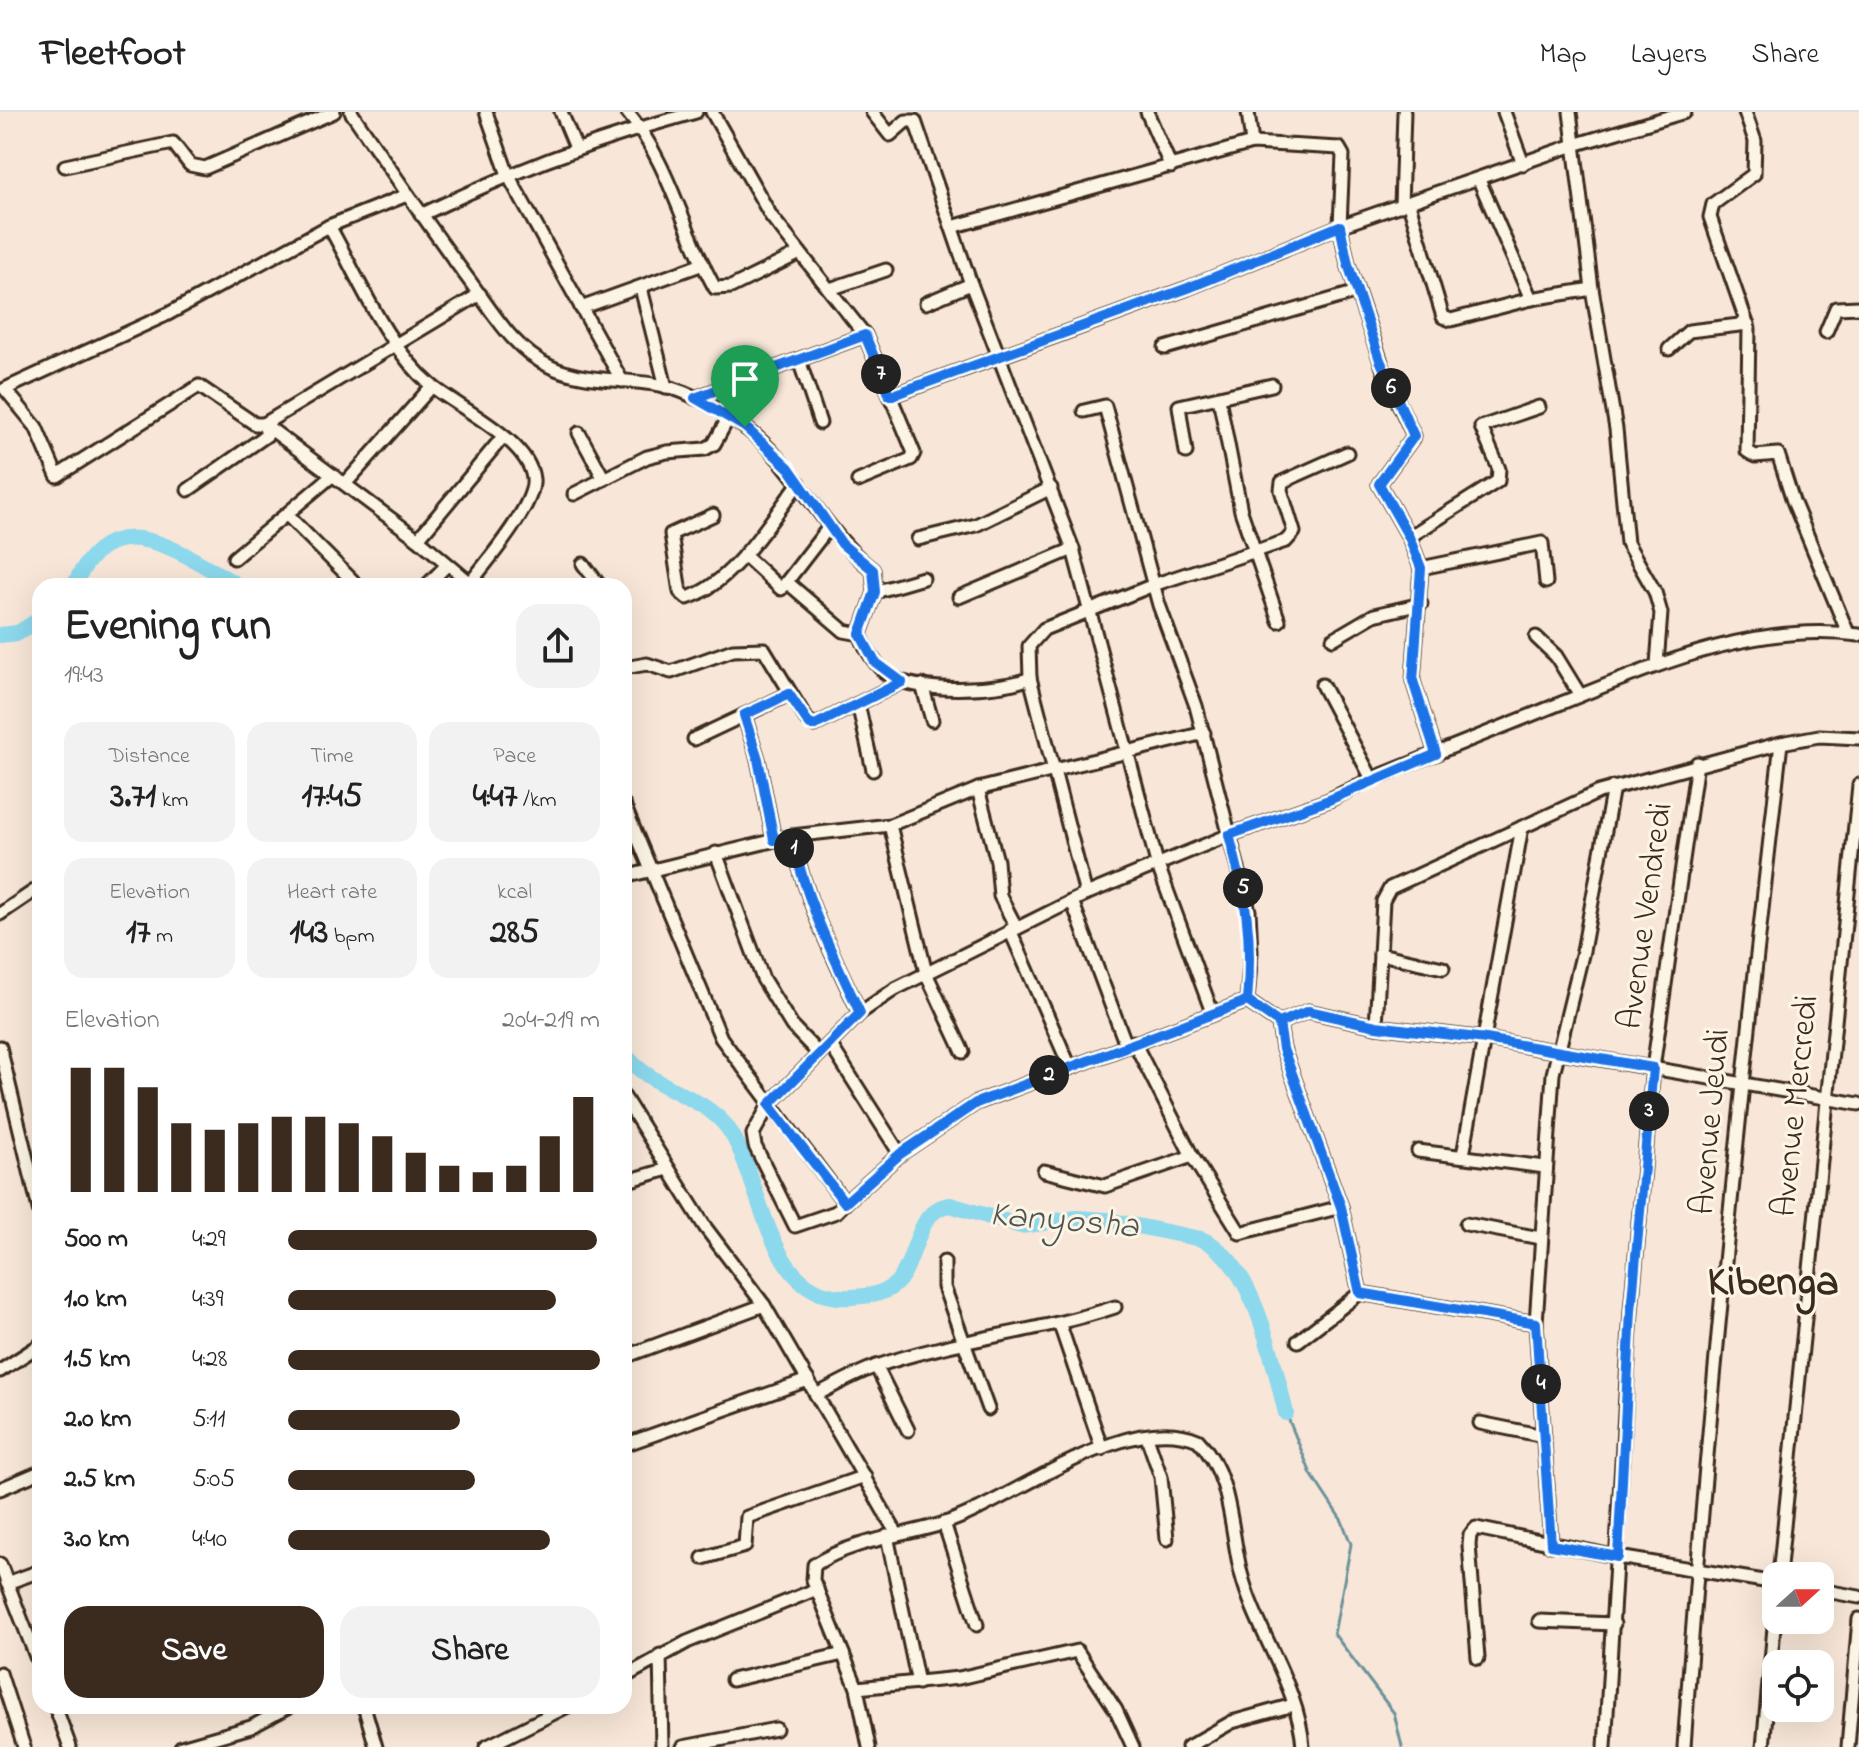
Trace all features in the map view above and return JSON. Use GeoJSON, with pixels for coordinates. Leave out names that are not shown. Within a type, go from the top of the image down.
{"type":"FeatureCollection","features":[{"type":"Feature","properties":{"kind":"street"},"geometry":{"type":"LineString","coordinates":[[65,166],[173,143],[190,165],[205,168],[334,112]]}},
{"type":"Feature","properties":{"kind":"street"},"geometry":{"type":"LineString","coordinates":[[351,112],[421,215],[520,347],[537,359],[572,374],[666,387],[695,398],[729,417],[777,455],[829,527],[854,555],[873,570],[875,592],[860,634],[875,662],[902,682],[922,685],[998,687],[1030,678]]}},
{"type":"Feature","properties":{"kind":"street"},"geometry":{"type":"LineString","coordinates":[[486,112],[508,175],[622,381]]}},
{"type":"Feature","properties":{"kind":"street"},"geometry":{"type":"LineString","coordinates":[[561,112],[576,148]]}},
{"type":"Feature","properties":{"kind":"street"},"geometry":{"type":"LineString","coordinates":[[627,112],[640,127],[715,288],[722,290],[800,253]]}},
{"type":"Feature","properties":{"kind":"street"},"geometry":{"type":"LineString","coordinates":[[421,215],[576,148],[696,112]]}},
{"type":"Feature","properties":{"kind":"street"},"geometry":{"type":"LineString","coordinates":[[712,112],[771,216],[865,335],[890,396],[914,457],[858,481]]}},
{"type":"Feature","properties":{"kind":"street"},"geometry":{"type":"LineString","coordinates":[[872,112],[890,135],[906,121],[915,121],[971,284],[1073,549],[1092,610],[1157,863],[1212,1012]]}},
{"type":"Feature","properties":{"kind":"street"},"geometry":{"type":"LineString","coordinates":[[1147,112],[1171,167]]}},
{"type":"Feature","properties":{"kind":"street"},"geometry":{"type":"LineString","coordinates":[[1248,112],[1252,143]]}},
{"type":"Feature","properties":{"kind":"street"},"geometry":{"type":"LineString","coordinates":[[1404,112],[1405,205],[1443,317],[1451,320],[1531,299],[1592,289]]}},
{"type":"Feature","properties":{"kind":"street"},"geometry":{"type":"LineString","coordinates":[[1504,112],[1523,164]]}},
{"type":"Feature","properties":{"kind":"street"},"geometry":{"type":"LineString","coordinates":[[1570,112],[1577,144],[1592,289],[1616,429],[1627,543],[1660,605],[1657,664]]}},
{"type":"Feature","properties":{"kind":"street"},"geometry":{"type":"LineString","coordinates":[[890,396],[1188,288],[1340,226],[1577,144],[1685,112]]}},
{"type":"Feature","properties":{"kind":"street"},"geometry":{"type":"LineString","coordinates":[[1247,1001],[976,1103],[900,1154],[836,1212],[795,1226],[755,1146],[753,1134],[757,1122],[769,1105],[860,1013],[926,973],[1086,894],[1229,835],[1329,800],[1372,779],[1657,664],[1777,633],[1853,634],[1793,501],[1778,454],[1755,456],[1747,451],[1748,324],[1710,217],[1713,204],[1754,174],[1755,141],[1745,112]]}},
{"type":"Feature","properties":{"kind":"street"},"geometry":{"type":"LineString","coordinates":[[952,227],[1252,143],[1338,146],[1343,155],[1340,226],[1357,292],[1385,374],[1414,436],[1379,484],[1409,537],[1421,568],[1421,604],[1413,685],[1436,754]]}},
{"type":"Feature","properties":{"kind":"street"},"geometry":{"type":"LineString","coordinates":[[1479,180],[1531,299]]}},
{"type":"Feature","properties":{"kind":"street"},"geometry":{"type":"LineString","coordinates":[[407,195],[329,226],[168,314],[5,389],[36,427],[57,476],[199,386],[255,424],[264,424],[480,294]]}},
{"type":"Feature","properties":{"kind":"street"},"geometry":{"type":"LineString","coordinates":[[329,226],[397,346],[432,386],[523,455],[534,482],[529,500],[476,578]]}},
{"type":"Feature","properties":{"kind":"street"},"geometry":{"type":"LineString","coordinates":[[581,308],[703,264]]}},
{"type":"Feature","properties":{"kind":"street"},"geometry":{"type":"LineString","coordinates":[[830,289],[886,270]]}},
{"type":"Feature","properties":{"kind":"street"},"geometry":{"type":"LineString","coordinates":[[926,303],[971,284]]}},
{"type":"Feature","properties":{"kind":"street"},"geometry":{"type":"LineString","coordinates":[[641,288],[666,387]]}},
{"type":"Feature","properties":{"kind":"street"},"geometry":{"type":"LineString","coordinates":[[1165,348],[1357,292]]}},
{"type":"Feature","properties":{"kind":"street"},"geometry":{"type":"LineString","coordinates":[[1826,332],[1836,308],[1859,307]]}},
{"type":"Feature","properties":{"kind":"street"},"geometry":{"type":"LineString","coordinates":[[1669,349],[1689,331],[1748,324]]}},
{"type":"Feature","properties":{"kind":"street"},"geometry":{"type":"LineString","coordinates":[[695,398],[865,335]]}},
{"type":"Feature","properties":{"kind":"street"},"geometry":{"type":"LineString","coordinates":[[799,360],[820,423]]}},
{"type":"Feature","properties":{"kind":"street"},"geometry":{"type":"LineString","coordinates":[[1186,452],[1179,406],[1272,385]]}},
{"type":"Feature","properties":{"kind":"street"},"geometry":{"type":"LineString","coordinates":[[345,484],[432,386]]}},
{"type":"Feature","properties":{"kind":"street"},"geometry":{"type":"LineString","coordinates":[[1219,398],[1241,511],[1279,621]]}},
{"type":"Feature","properties":{"kind":"street"},"geometry":{"type":"LineString","coordinates":[[1084,411],[1105,406],[1156,584],[1159,605],[1190,683],[1204,733],[1249,911],[1251,952],[1247,1001]]}},
{"type":"Feature","properties":{"kind":"street"},"geometry":{"type":"LineString","coordinates":[[1409,537],[1498,481],[1499,469],[1481,427],[1539,407]]}},
{"type":"Feature","properties":{"kind":"street"},"geometry":{"type":"LineString","coordinates":[[574,494],[660,453],[705,449],[714,444],[729,417]]}},
{"type":"Feature","properties":{"kind":"street"},"geometry":{"type":"LineString","coordinates":[[264,424],[418,539],[464,578]]}},
{"type":"Feature","properties":{"kind":"street"},"geometry":{"type":"LineString","coordinates":[[188,490],[267,435],[264,424]]}},
{"type":"Feature","properties":{"kind":"street"},"geometry":{"type":"LineString","coordinates":[[579,433],[604,479]]}},
{"type":"Feature","properties":{"kind":"street"},"geometry":{"type":"LineString","coordinates":[[418,539],[502,438]]}},
{"type":"Feature","properties":{"kind":"street"},"geometry":{"type":"LineString","coordinates":[[1086,894],[1030,678],[1027,658],[1035,636],[1044,629],[1156,584],[1254,549],[1286,541],[1293,535],[1282,482],[1347,453]]}},
{"type":"Feature","properties":{"kind":"street"},"geometry":{"type":"LineString","coordinates":[[234,558],[333,475]]}},
{"type":"Feature","properties":{"kind":"street"},"geometry":{"type":"LineString","coordinates":[[713,515],[671,534],[683,596],[691,597],[712,584],[744,555],[799,483]]}},
{"type":"Feature","properties":{"kind":"street"},"geometry":{"type":"LineString","coordinates":[[918,539],[976,525],[1051,488]]}},
{"type":"Feature","properties":{"kind":"street"},"geometry":{"type":"LineString","coordinates":[[287,515],[350,578]]}},
{"type":"Feature","properties":{"kind":"street"},"geometry":{"type":"LineString","coordinates":[[744,555],[778,589],[788,583],[829,527]]}},
{"type":"Feature","properties":{"kind":"street"},"geometry":{"type":"LineString","coordinates":[[1421,568],[1542,543],[1546,582]]}},
{"type":"Feature","properties":{"kind":"street"},"geometry":{"type":"LineString","coordinates":[[959,597],[1073,549]]}},
{"type":"Feature","properties":{"kind":"street"},"geometry":{"type":"LineString","coordinates":[[583,564],[594,578]]}},
{"type":"Feature","properties":{"kind":"street"},"geometry":{"type":"LineString","coordinates":[[434,578],[447,565]]}},
{"type":"Feature","properties":{"kind":"street"},"geometry":{"type":"LineString","coordinates":[[875,592],[923,578]]}},
{"type":"Feature","properties":{"kind":"street"},"geometry":{"type":"LineString","coordinates":[[788,583],[844,631],[860,634]]}},
{"type":"Feature","properties":{"kind":"street"},"geometry":{"type":"LineString","coordinates":[[1333,639],[1374,615],[1421,604]]}},
{"type":"Feature","properties":{"kind":"street"},"geometry":{"type":"LineString","coordinates":[[1536,637],[1556,656],[1580,695]]}},
{"type":"Feature","properties":{"kind":"street"},"geometry":{"type":"LineString","coordinates":[[632,667],[647,664],[671,672],[733,650],[764,649],[810,725],[902,682]]}},
{"type":"Feature","properties":{"kind":"street"},"geometry":{"type":"LineString","coordinates":[[922,685],[932,720]]}},
{"type":"Feature","properties":{"kind":"street"},"geometry":{"type":"LineString","coordinates":[[1322,685],[1372,779]]}},
{"type":"Feature","properties":{"kind":"street"},"geometry":{"type":"LineString","coordinates":[[694,739],[789,694]]}},
{"type":"Feature","properties":{"kind":"street"},"geometry":{"type":"LineString","coordinates":[[858,704],[873,770]]}},
{"type":"Feature","properties":{"kind":"street"},"geometry":{"type":"LineString","coordinates":[[744,715],[758,759],[774,840]]}},
{"type":"Feature","properties":{"kind":"street"},"geometry":{"type":"LineString","coordinates":[[632,874],[792,836],[890,825],[978,789],[1204,733]]}},
{"type":"Feature","properties":{"kind":"street"},"geometry":{"type":"LineString","coordinates":[[1376,1026],[1383,901],[1390,888],[1613,787],[1781,743],[1819,736],[1859,738]]}},
{"type":"Feature","properties":{"kind":"street","name":"Avenue Jeudi"},"geometry":{"type":"LineString","coordinates":[[1684,1747],[1696,1570],[1743,1084],[1781,743]]}},
{"type":"Feature","properties":{"kind":"street","name":"Avenue Vendredi"},"geometry":{"type":"LineString","coordinates":[[1605,1747],[1631,1311],[1653,1068],[1697,763]]}},
{"type":"Feature","properties":{"kind":"street","name":"Avenue Mercredi"},"geometry":{"type":"LineString","coordinates":[[1780,1562],[1859,785]]}},
{"type":"Feature","properties":{"kind":"street"},"geometry":{"type":"LineString","coordinates":[[1551,1545],[1536,1323],[1545,1167],[1556,1052],[1583,951],[1613,787]]}},
{"type":"Feature","properties":{"kind":"street"},"geometry":{"type":"LineString","coordinates":[[978,789],[997,861],[1000,896],[1070,1067]]}},
{"type":"Feature","properties":{"kind":"street"},"geometry":{"type":"LineString","coordinates":[[632,824],[721,1038],[845,1203]]}},
{"type":"Feature","properties":{"kind":"street"},"geometry":{"type":"LineString","coordinates":[[890,825],[926,973],[963,1052]]}},
{"type":"Feature","properties":{"kind":"street"},"geometry":{"type":"LineString","coordinates":[[1463,1155],[1522,827]]}},
{"type":"Feature","properties":{"kind":"street"},"geometry":{"type":"LineString","coordinates":[[792,836],[800,874],[815,914],[860,1013]]}},
{"type":"Feature","properties":{"kind":"street"},"geometry":{"type":"LineString","coordinates":[[716,853],[763,979],[792,1026],[819,1054]]}},
{"type":"Feature","properties":{"kind":"street"},"geometry":{"type":"LineString","coordinates":[[0,914],[32,892]]}},
{"type":"Feature","properties":{"kind":"street"},"geometry":{"type":"LineString","coordinates":[[1072,901],[1130,1044],[1192,1156],[1240,1233],[1341,1207]]}},
{"type":"Feature","properties":{"kind":"street"},"geometry":{"type":"LineString","coordinates":[[1380,954],[1443,968]]}},
{"type":"Feature","properties":{"kind":"street"},"geometry":{"type":"LineString","coordinates":[[1247,1001],[1279,1023],[1283,1049],[1341,1207],[1360,1293]]}},
{"type":"Feature","properties":{"kind":"street"},"geometry":{"type":"LineString","coordinates":[[1279,1023],[1308,1011],[1376,1026],[1486,1039],[1859,1104]]}},
{"type":"Feature","properties":{"kind":"street"},"geometry":{"type":"LineString","coordinates":[[830,1044],[900,1154]]}},
{"type":"Feature","properties":{"kind":"street"},"geometry":{"type":"LineString","coordinates":[[0,1047],[32,1163]]}},
{"type":"Feature","properties":{"kind":"street"},"geometry":{"type":"LineString","coordinates":[[632,1111],[705,1227],[764,1305],[865,1476],[892,1535],[918,1683]]}},
{"type":"Feature","properties":{"kind":"street"},"geometry":{"type":"LineString","coordinates":[[1418,1151],[1545,1167]]}},
{"type":"Feature","properties":{"kind":"street"},"geometry":{"type":"LineString","coordinates":[[1044,1171],[1105,1186],[1192,1156]]}},
{"type":"Feature","properties":{"kind":"street"},"geometry":{"type":"LineString","coordinates":[[632,1180],[668,1169]]}},
{"type":"Feature","properties":{"kind":"street"},"geometry":{"type":"LineString","coordinates":[[1466,1224],[1540,1238]]}},
{"type":"Feature","properties":{"kind":"street"},"geometry":{"type":"LineString","coordinates":[[944,1262],[944,1287],[988,1409]]}},
{"type":"Feature","properties":{"kind":"street"},"geometry":{"type":"LineString","coordinates":[[1298,1341],[1360,1293],[1536,1323]]}},
{"type":"Feature","properties":{"kind":"street"},"geometry":{"type":"LineString","coordinates":[[632,1354],[764,1305]]}},
{"type":"Feature","properties":{"kind":"street"},"geometry":{"type":"LineString","coordinates":[[816,1395],[876,1366],[965,1342],[1060,1325],[1115,1307]]}},
{"type":"Feature","properties":{"kind":"street"},"geometry":{"type":"LineString","coordinates":[[1060,1325],[1102,1449]]}},
{"type":"Feature","properties":{"kind":"street"},"geometry":{"type":"LineString","coordinates":[[0,1371],[32,1350]]}},
{"type":"Feature","properties":{"kind":"street"},"geometry":{"type":"LineString","coordinates":[[876,1366],[908,1430]]}},
{"type":"Feature","properties":{"kind":"street"},"geometry":{"type":"LineString","coordinates":[[632,1442],[808,1380]]}},
{"type":"Feature","properties":{"kind":"street"},"geometry":{"type":"LineString","coordinates":[[1480,1423],[1544,1436]]}},
{"type":"Feature","properties":{"kind":"street"},"geometry":{"type":"LineString","coordinates":[[869,1747],[857,1688],[817,1589],[814,1565],[842,1550],[944,1523],[1102,1449],[1147,1437],[1187,1436],[1206,1448],[1228,1500],[1248,1597],[1293,1705],[1303,1747]]}},
{"type":"Feature","properties":{"kind":"street"},"geometry":{"type":"LineString","coordinates":[[1147,1437],[1161,1477],[1167,1539]]}},
{"type":"Feature","properties":{"kind":"street"},"geometry":{"type":"LineString","coordinates":[[0,1489],[32,1475]]}},
{"type":"Feature","properties":{"kind":"street"},"geometry":{"type":"LineString","coordinates":[[703,1558],[745,1546],[747,1517],[865,1476]]}},
{"type":"Feature","properties":{"kind":"street"},"geometry":{"type":"LineString","coordinates":[[944,1523],[977,1625]]}},
{"type":"Feature","properties":{"kind":"street"},"geometry":{"type":"LineString","coordinates":[[1478,1658],[1470,1535],[1476,1528],[1551,1545],[1762,1581]]}},
{"type":"Feature","properties":{"kind":"street"},"geometry":{"type":"LineString","coordinates":[[0,1564],[32,1632]]}},
{"type":"Feature","properties":{"kind":"street"},"geometry":{"type":"LineString","coordinates":[[7,1583],[32,1574]]}},
{"type":"Feature","properties":{"kind":"street"},"geometry":{"type":"LineString","coordinates":[[632,1672],[660,1655],[817,1589]]}},
{"type":"Feature","properties":{"kind":"street"},"geometry":{"type":"LineString","coordinates":[[1834,1593],[1859,1597]]}},
{"type":"Feature","properties":{"kind":"street"},"geometry":{"type":"LineString","coordinates":[[1848,1747],[1859,1619]]}},
{"type":"Feature","properties":{"kind":"street"},"geometry":{"type":"LineString","coordinates":[[1539,1621],[1614,1624]]}},
{"type":"Feature","properties":{"kind":"street"},"geometry":{"type":"LineString","coordinates":[[1763,1747],[1773,1634]]}},
{"type":"Feature","properties":{"kind":"street"},"geometry":{"type":"LineString","coordinates":[[857,1688],[959,1678],[1077,1651],[1116,1710],[1133,1747]]}},
{"type":"Feature","properties":{"kind":"street"},"geometry":{"type":"LineString","coordinates":[[732,1680],[843,1654]]}},
{"type":"Feature","properties":{"kind":"street"},"geometry":{"type":"LineString","coordinates":[[660,1655],[662,1747]]}},
{"type":"Feature","properties":{"kind":"street"},"geometry":{"type":"LineString","coordinates":[[0,1673],[24,1747]]}},
{"type":"Feature","properties":{"kind":"street"},"geometry":{"type":"LineString","coordinates":[[1188,1747],[1232,1722],[1293,1705]]}},
{"type":"Feature","properties":{"kind":"street"},"geometry":{"type":"LineString","coordinates":[[58,1714],[70,1747]]}},
{"type":"Feature","properties":{"kind":"street"},"geometry":{"type":"LineString","coordinates":[[181,1747],[230,1733],[278,1714]]}},
{"type":"Feature","properties":{"kind":"street"},"geometry":{"type":"LineString","coordinates":[[366,1714],[376,1747]]}},
{"type":"Feature","properties":{"kind":"street"},"geometry":{"type":"LineString","coordinates":[[486,1747],[552,1714]]}},
{"type":"Feature","properties":{"kind":"street"},"geometry":{"type":"LineString","coordinates":[[683,1747],[776,1729]]}},
{"type":"Feature","properties":{"kind":"street"},"geometry":{"type":"LineString","coordinates":[[230,1733],[230,1747]]}},
{"type":"Feature","properties":{"kind":"waterway","name":"Kanyosha"},"geometry":{"type":"LineString","coordinates":[[79,578],[90,559],[108,544],[128,539],[171,548],[225,578]]}},
{"type":"Feature","properties":{"kind":"waterway","name":"Kanyosha"},"geometry":{"type":"LineString","coordinates":[[0,635],[18,633],[32,624]]}},
{"type":"Feature","properties":{"kind":"waterway","name":"Kanyosha"},"geometry":{"type":"LineString","coordinates":[[632,1062],[647,1075],[703,1106],[727,1127],[739,1149],[770,1233],[784,1259],[801,1280],[823,1294],[863,1296],[893,1286],[907,1266],[929,1217],[938,1209],[950,1205],[1021,1226],[1077,1218],[1108,1220],[1201,1239],[1219,1250],[1248,1290],[1267,1341],[1286,1413]]}},
{"type":"Feature","properties":{"kind":"waterway","name":"Kanyosha"},"geometry":{"type":"LineString","coordinates":[[1286,1413],[1311,1474],[1342,1521],[1351,1544],[1334,1634],[1394,1713],[1402,1747]]}},
{"type":"Feature","properties":{"kind":"district","name":"Kibenga"},"geometry":{"type":"Point","coordinates":[1773,1283]}},
{"type":"Feature","properties":{"kind":"route"},"geometry":{"type":"LineString","coordinates":[[745,427],[695,398],[865,335],[890,396],[1188,288],[1340,226],[1348,264],[1380,360],[1414,436],[1381,477],[1379,484],[1409,537],[1421,568],[1422,592],[1413,685],[1436,754],[1329,800],[1229,835],[1249,911],[1251,952],[1247,1001],[1279,1023],[1278,1033],[1283,1049],[1341,1207],[1360,1293],[1536,1323],[1551,1545],[1618,1557],[1631,1311],[1653,1068],[1486,1039],[1376,1026],[1308,1011],[1287,1017],[1279,1023],[1247,1001],[976,1103],[955,1114],[900,1154],[845,1203],[807,1155],[769,1105],[860,1013],[815,914],[800,874],[792,836],[774,840],[758,759],[744,715],[789,694],[810,725],[815,725],[902,682],[887,674],[875,662],[860,634],[875,592],[876,576],[873,570],[842,544],[789,468],[745,427]]}}]}
